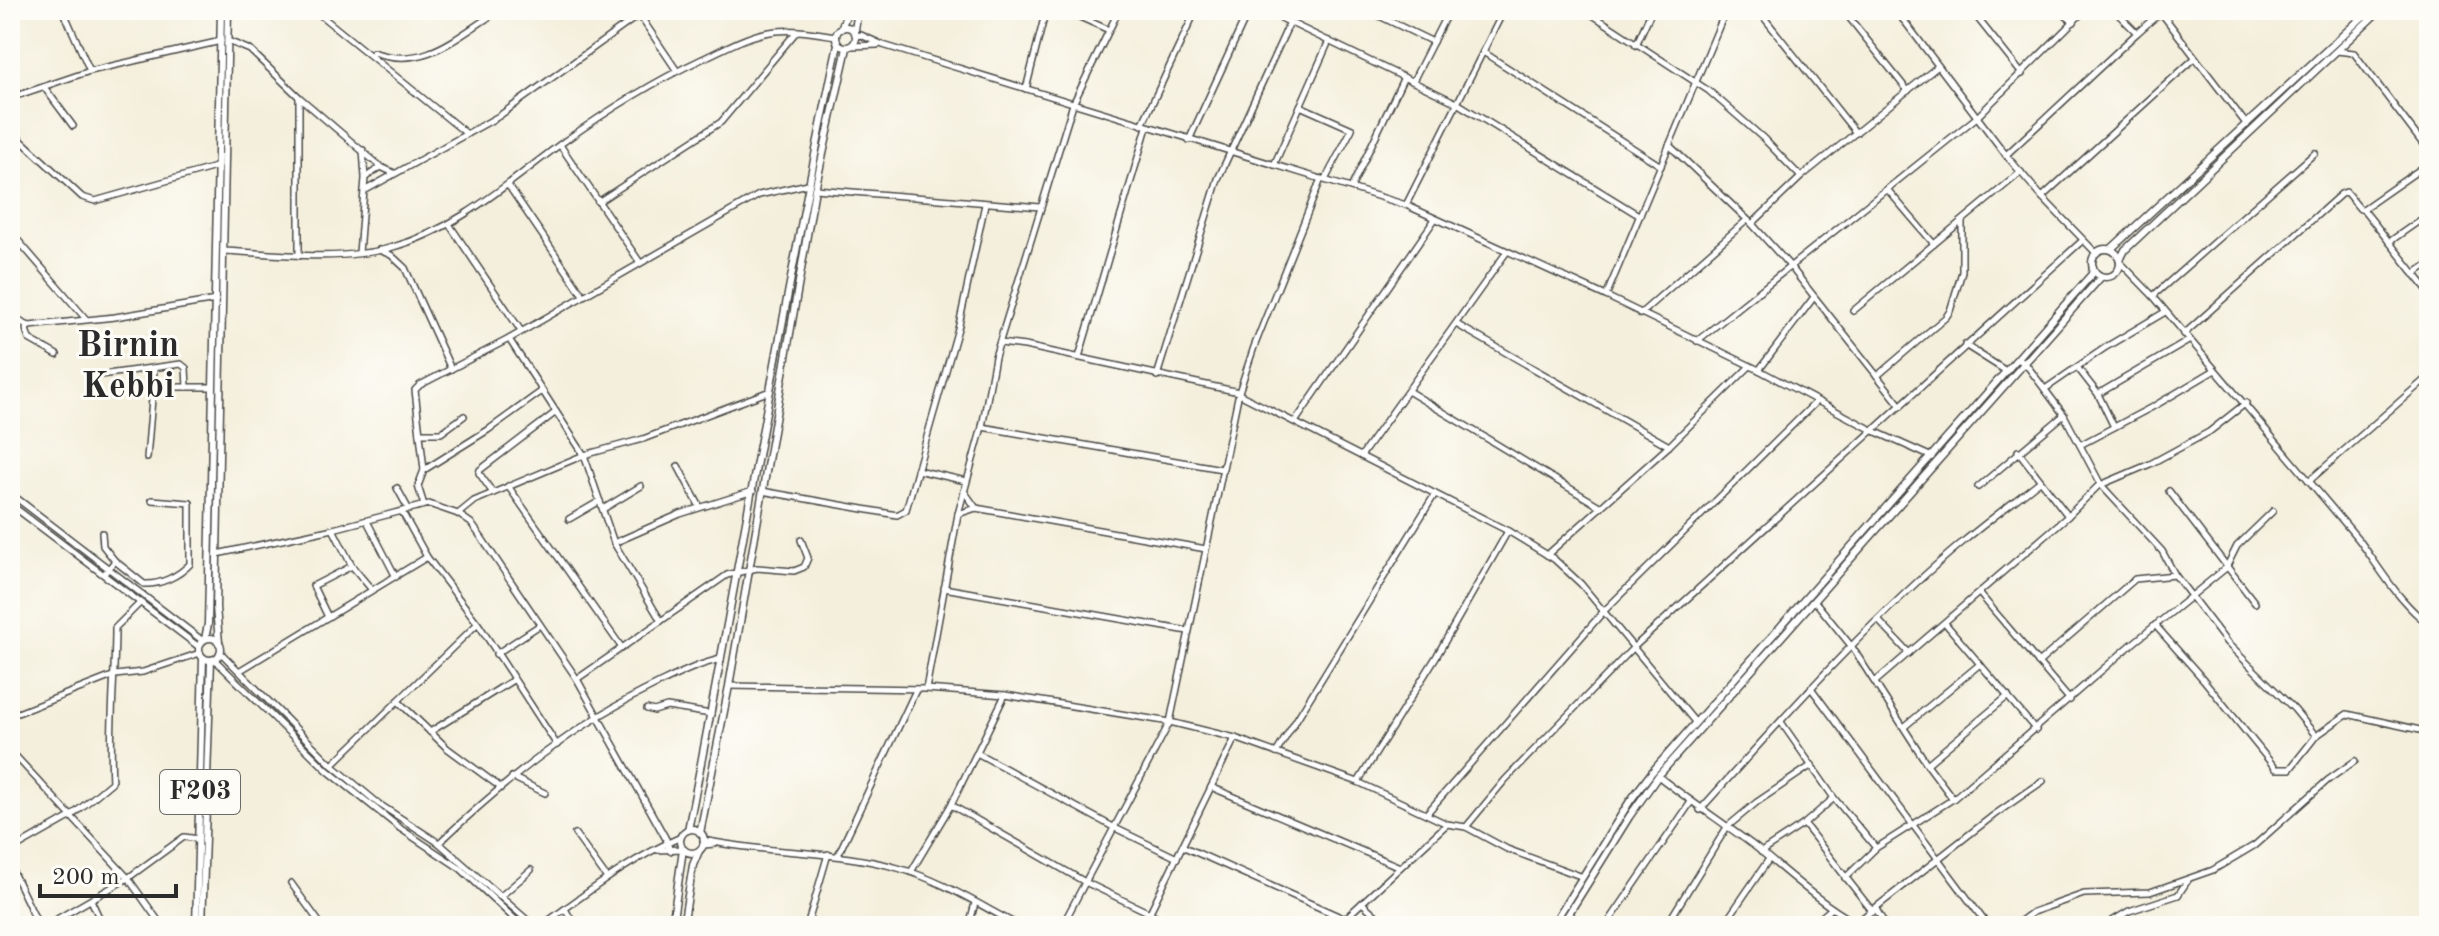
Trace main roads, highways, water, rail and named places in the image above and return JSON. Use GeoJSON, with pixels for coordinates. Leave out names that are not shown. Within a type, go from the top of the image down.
{"type":"FeatureCollection","features":[{"type":"Feature","properties":{"kind":"main road","name":"F203"},"geometry":{"type":"LineString","coordinates":[[219,643],[216,621],[224,251],[224,41],[221,10]]}},
{"type":"Feature","properties":{"kind":"main road","name":"F203"},"geometry":{"type":"LineString","coordinates":[[199,926],[219,166],[228,10]]}},
{"type":"Feature","properties":{"kind":"main road"},"geometry":{"type":"LineString","coordinates":[[672,926],[683,849],[681,837],[688,830],[808,184],[837,40],[848,10]]}},
{"type":"Feature","properties":{"kind":"main road"},"geometry":{"type":"LineString","coordinates":[[683,926],[729,686],[815,189],[849,47],[856,35],[858,10]]}},
{"type":"Feature","properties":{"kind":"main road"},"geometry":{"type":"LineString","coordinates":[[2101,277],[2093,267],[2096,253],[2111,249],[2370,10]]}},
{"type":"Feature","properties":{"kind":"main road"},"geometry":{"type":"LineString","coordinates":[[2120,261],[2125,250],[2380,10]]}},
{"type":"Feature","properties":{"kind":"main road"},"geometry":{"type":"LineString","coordinates":[[841,29],[850,28],[856,35]]}},
{"type":"Feature","properties":{"kind":"main road"},"geometry":{"type":"LineString","coordinates":[[837,40],[849,47]]}},
{"type":"Feature","properties":{"kind":"main road"},"geometry":{"type":"LineString","coordinates":[[1562,926],[1629,817],[1691,732],[1695,722],[2021,361],[2101,277],[2116,274],[2121,269],[2120,261],[2111,249]]}},
{"type":"Feature","properties":{"kind":"main road"},"geometry":{"type":"LineString","coordinates":[[1552,926],[1630,801],[1814,600],[2006,371],[2021,361],[2092,274],[2093,267]]}},
{"type":"Feature","properties":{"kind":"main road"},"geometry":{"type":"LineString","coordinates":[[211,638],[219,643],[220,652],[205,651],[211,638]]}},
{"type":"Feature","properties":{"kind":"main road","name":"F203"},"geometry":{"type":"LineString","coordinates":[[199,926],[205,651]]}},
{"type":"Feature","properties":{"kind":"main road"},"geometry":{"type":"LineString","coordinates":[[688,830],[701,842]]}},
{"type":"Feature","properties":{"kind":"main road"},"geometry":{"type":"LineString","coordinates":[[683,849],[691,853],[701,842]]}},
{"type":"Feature","properties":{"kind":"district","name":"Birnin Kebbi"},"geometry":{"type":"Point","coordinates":[128,368]}}]}
